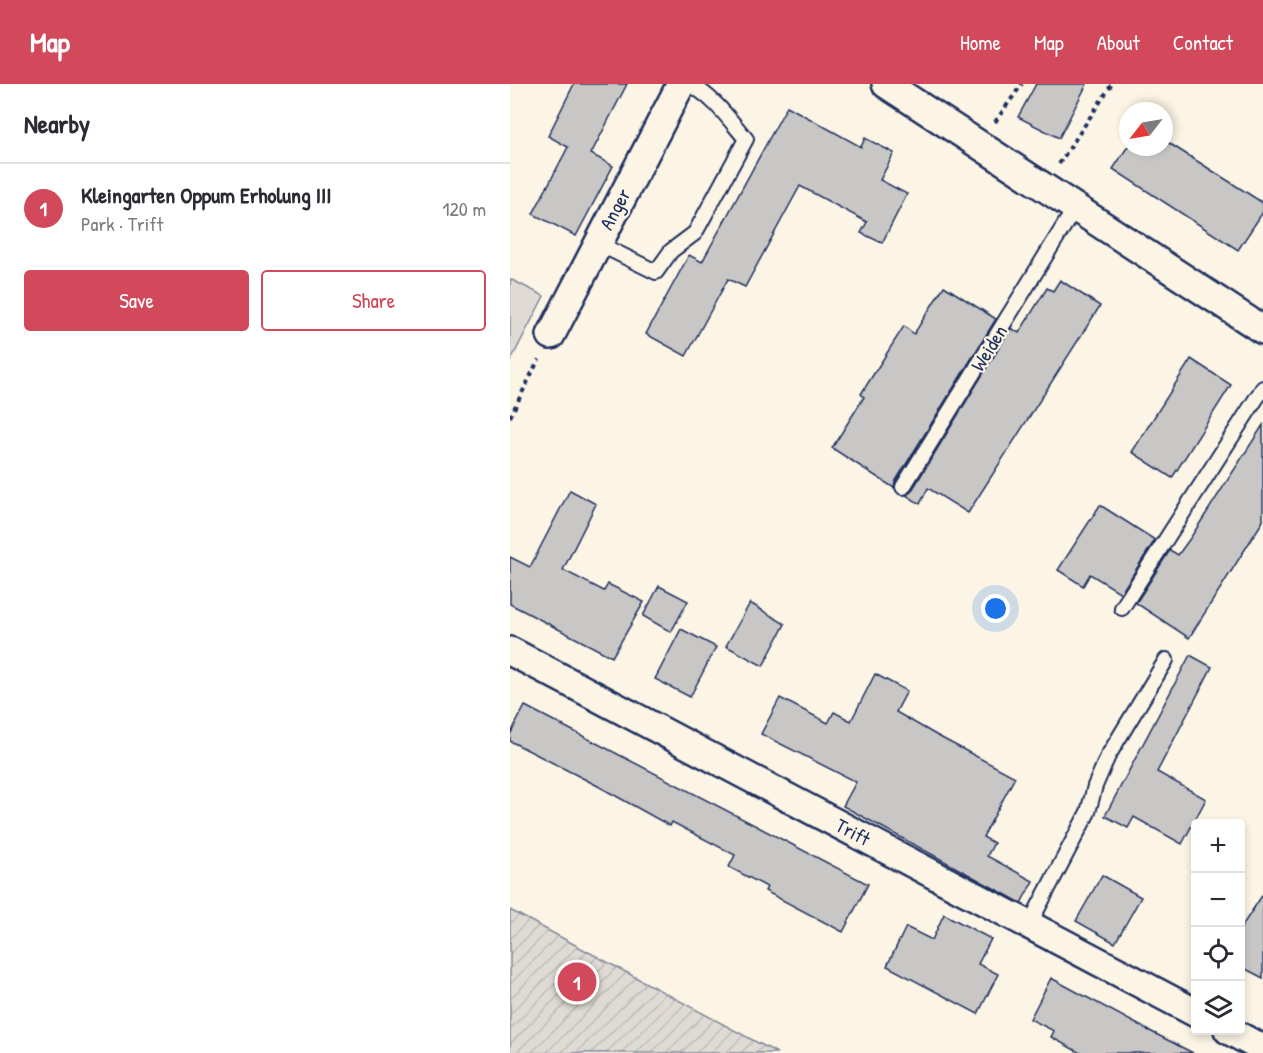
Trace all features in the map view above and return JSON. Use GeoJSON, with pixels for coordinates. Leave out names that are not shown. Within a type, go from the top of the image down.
{"type":"FeatureCollection","features":[{"type":"Feature","properties":{"kind":"street","name":"Anger"},"geometry":{"type":"LineString","coordinates":[[551,335],[681,84]]}},
{"type":"Feature","properties":{"kind":"street"},"geometry":{"type":"LineString","coordinates":[[886,84],[1263,330]]}},
{"type":"Feature","properties":{"kind":"street","name":"Trift"},"geometry":{"type":"LineString","coordinates":[[510,651],[1191,1010]]}},
{"type":"Feature","properties":{"kind":"street"},"geometry":{"type":"LineString","coordinates":[[1237,1035],[1263,1049]]}},
{"type":"Feature","properties":{"kind":"lane"},"geometry":{"type":"LineString","coordinates":[[597,243],[656,272],[671,250],[694,233],[746,140],[717,105],[699,89],[689,84]]}},
{"type":"Feature","properties":{"kind":"lane","name":"Weiden"},"geometry":{"type":"LineString","coordinates":[[903,487],[1076,208]]}},
{"type":"Feature","properties":{"kind":"lane"},"geometry":{"type":"LineString","coordinates":[[1122,608],[1263,388]]}},
{"type":"Feature","properties":{"kind":"lane"},"geometry":{"type":"LineString","coordinates":[[1029,925],[1088,812],[1095,786],[1108,756],[1166,660]]}},
{"type":"Feature","properties":{"kind":"path"},"geometry":{"type":"LineString","coordinates":[[979,145],[1022,84]]}},
{"type":"Feature","properties":{"kind":"path"},"geometry":{"type":"LineString","coordinates":[[1044,187],[1112,84]]}},
{"type":"Feature","properties":{"kind":"path"},"geometry":{"type":"LineString","coordinates":[[510,417],[551,335]]}},
{"type":"Feature","properties":{"kind":"shaded area"},"geometry":{"type":"Polygon","coordinates":[[[510,279],[544,296],[510,362],[510,279]]]}},
{"type":"Feature","properties":{"kind":"shaded area"},"geometry":{"type":"Polygon","coordinates":[[[510,910],[777,1053],[510,1053],[510,910]]]}},
{"type":"Feature","properties":{"kind":"building"},"geometry":{"type":"Polygon","coordinates":[[[574,84],[627,84],[591,154],[613,166],[576,236],[533,214],[568,147],[548,136],[574,84]]]}},
{"type":"Feature","properties":{"kind":"building"},"geometry":{"type":"Polygon","coordinates":[[[1036,84],[1087,84],[1059,138],[1018,117],[1036,84]]]}},
{"type":"Feature","properties":{"kind":"building"},"geometry":{"type":"Polygon","coordinates":[[[787,106],[861,147],[865,138],[894,153],[880,180],[907,194],[882,243],[861,233],[867,222],[800,186],[745,287],[728,279],[686,356],[646,334],[689,255],[702,262],[787,106]]]}},
{"type":"Feature","properties":{"kind":"building"},"geometry":{"type":"Polygon","coordinates":[[[1173,146],[1263,203],[1263,212],[1238,250],[1113,169],[1121,156],[1173,156],[1173,146]]]}},
{"type":"Feature","properties":{"kind":"building"},"geometry":{"type":"Polygon","coordinates":[[[1060,280],[1100,306],[968,513],[928,488],[920,504],[906,495],[911,492],[1011,328],[1019,333],[1047,288],[1053,291],[1060,280]]]}},
{"type":"Feature","properties":{"kind":"building"},"geometry":{"type":"Polygon","coordinates":[[[944,286],[996,319],[895,482],[894,488],[832,448],[864,397],[861,394],[904,326],[914,334],[944,286]]]}},
{"type":"Feature","properties":{"kind":"building"},"geometry":{"type":"Polygon","coordinates":[[[1191,359],[1231,385],[1172,478],[1132,452],[1191,359]]]}},
{"type":"Feature","properties":{"kind":"building"},"geometry":{"type":"Polygon","coordinates":[[[1263,425],[1263,521],[1189,638],[1136,603],[1170,550],[1178,555],[1191,537],[1263,425]]]}},
{"type":"Feature","properties":{"kind":"building"},"geometry":{"type":"Polygon","coordinates":[[[570,490],[596,504],[563,570],[604,591],[608,584],[644,602],[612,657],[510,604],[510,557],[530,567],[570,490]]]}},
{"type":"Feature","properties":{"kind":"building"},"geometry":{"type":"Polygon","coordinates":[[[1100,505],[1155,540],[1121,593],[1090,574],[1083,586],[1058,570],[1100,505]]]}},
{"type":"Feature","properties":{"kind":"building"},"geometry":{"type":"Polygon","coordinates":[[[659,586],[688,601],[671,632],[643,616],[659,586]]]}},
{"type":"Feature","properties":{"kind":"building"},"geometry":{"type":"Polygon","coordinates":[[[750,603],[785,624],[763,666],[726,646],[750,603]]]}},
{"type":"Feature","properties":{"kind":"building"},"geometry":{"type":"Polygon","coordinates":[[[681,629],[716,647],[690,697],[655,679],[681,629]]]}},
{"type":"Feature","properties":{"kind":"building"},"geometry":{"type":"Polygon","coordinates":[[[1190,655],[1212,667],[1157,772],[1206,799],[1195,819],[1191,819],[1191,827],[1182,844],[1134,817],[1128,828],[1105,816],[1190,655]]]}},
{"type":"Feature","properties":{"kind":"building"},"geometry":{"type":"Polygon","coordinates":[[[875,674],[907,691],[896,712],[1015,777],[983,837],[994,843],[987,856],[1033,881],[1021,903],[843,806],[856,782],[761,734],[780,698],[828,723],[834,712],[851,721],[875,674]]]}},
{"type":"Feature","properties":{"kind":"building"},"geometry":{"type":"Polygon","coordinates":[[[525,706],[868,884],[843,932],[765,891],[767,887],[729,867],[735,855],[672,822],[670,826],[510,741],[510,735],[525,706]]]}},
{"type":"Feature","properties":{"kind":"building"},"geometry":{"type":"Polygon","coordinates":[[[1102,875],[1141,897],[1115,943],[1076,921],[1102,875]]]}},
{"type":"Feature","properties":{"kind":"building"},"geometry":{"type":"Polygon","coordinates":[[[1263,894],[1263,978],[1245,969],[1245,921],[1263,894]]]}},
{"type":"Feature","properties":{"kind":"building"},"geometry":{"type":"Polygon","coordinates":[[[944,914],[991,939],[978,964],[998,974],[978,1014],[887,966],[906,927],[932,940],[944,914]]]}},
{"type":"Feature","properties":{"kind":"building"},"geometry":{"type":"Polygon","coordinates":[[[1051,978],[1193,1053],[1080,1053],[1051,1037],[1054,1031],[1030,1019],[1051,978]]]}},
{"type":"Feature","properties":{"kind":"place","name":"Kleingarten Oppum Erholung III"},"geometry":{"type":"Point","coordinates":[577,982]}}]}
